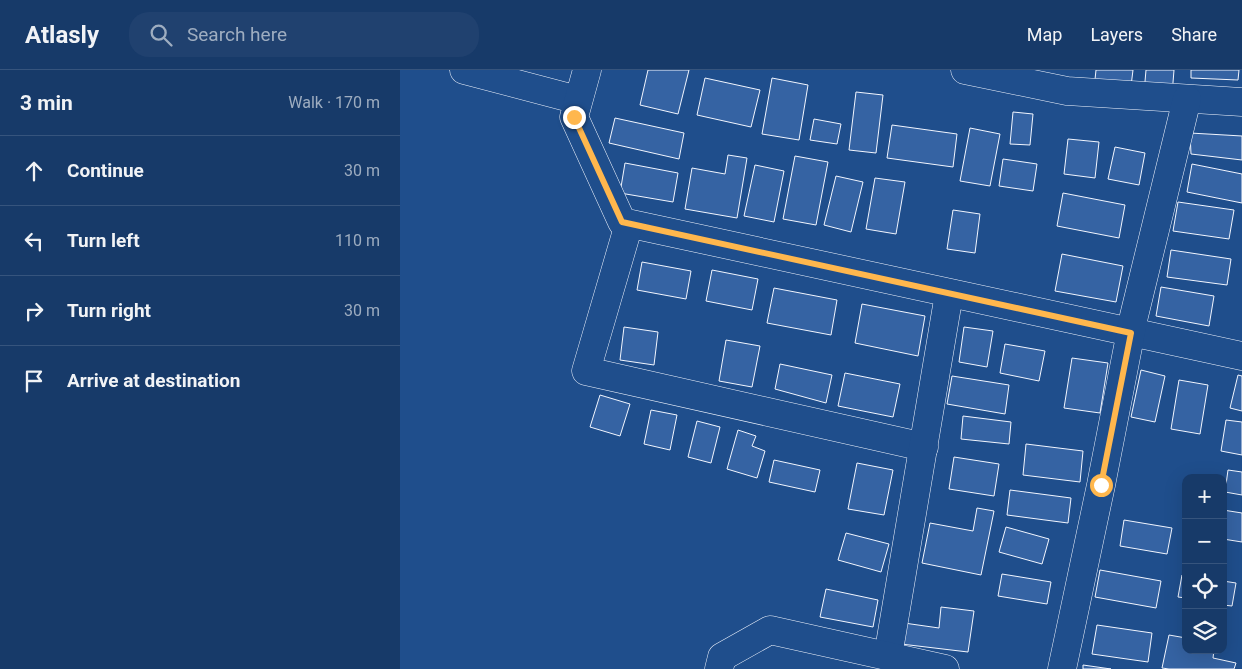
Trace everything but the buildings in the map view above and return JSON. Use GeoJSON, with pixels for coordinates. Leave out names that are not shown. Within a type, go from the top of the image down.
{"type":"FeatureCollection","features":[{"type":"Feature","properties":{"kind":"street"},"geometry":{"type":"LineString","coordinates":[[464,70],[578,100]]}},
{"type":"Feature","properties":{"kind":"street"},"geometry":{"type":"LineString","coordinates":[[587,70],[574,117],[622,222],[1242,356]]}},
{"type":"Feature","properties":{"kind":"street"},"geometry":{"type":"LineString","coordinates":[[965,70],[1067,91],[1242,102]]}},
{"type":"Feature","properties":{"kind":"street"},"geometry":{"type":"LineString","coordinates":[[1062,669],[1131,333],[1187,99]]}},
{"type":"Feature","properties":{"kind":"street"},"geometry":{"type":"LineString","coordinates":[[629,224],[586,371],[924,447]]}},
{"type":"Feature","properties":{"kind":"street"},"geometry":{"type":"LineString","coordinates":[[888,656],[949,294]]}},
{"type":"Feature","properties":{"kind":"street"},"geometry":{"type":"LineString","coordinates":[[719,669],[722,657],[770,630],[945,669]]}},
{"type":"Feature","properties":{"kind":"route"},"geometry":{"type":"LineString","coordinates":[[574,117],[622,222],[1131,333],[1101,485]]}}]}
